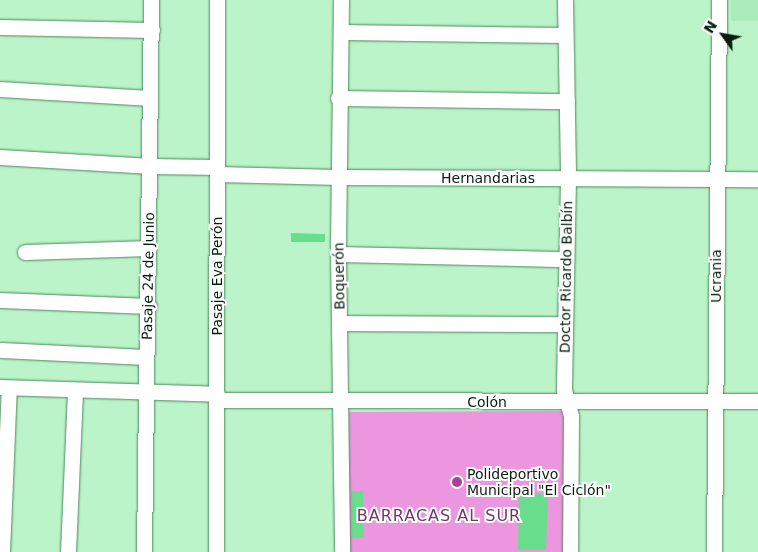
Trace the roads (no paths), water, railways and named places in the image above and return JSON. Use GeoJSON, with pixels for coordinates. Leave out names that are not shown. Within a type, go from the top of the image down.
{"type":"FeatureCollection","features":[{"type":"Feature","properties":{"kind":"street","name":"Pasaje 24 de Junio"},"geometry":{"type":"LineString","coordinates":[[144,552],[145,392],[149,306],[151,166],[151,0]]}},
{"type":"Feature","properties":{"kind":"street","name":"Pasaje Eva Perón"},"geometry":{"type":"LineString","coordinates":[[216,552],[217,0]]}},
{"type":"Feature","properties":{"kind":"street","name":"Boquerón"},"geometry":{"type":"LineString","coordinates":[[342,0],[338,98],[338,401],[342,552]]}},
{"type":"Feature","properties":{"kind":"street","name":"Doctor Ricardo Balbín"},"geometry":{"type":"LineString","coordinates":[[565,0],[568,178],[564,390],[571,416],[570,552]]}},
{"type":"Feature","properties":{"kind":"street","name":"Ucrania"},"geometry":{"type":"LineString","coordinates":[[714,552],[719,0]]}},
{"type":"Feature","properties":{"kind":"street"},"geometry":{"type":"LineString","coordinates":[[0,27],[152,30]]}},
{"type":"Feature","properties":{"kind":"street"},"geometry":{"type":"LineString","coordinates":[[342,32],[565,35]]}},
{"type":"Feature","properties":{"kind":"street"},"geometry":{"type":"LineString","coordinates":[[0,90],[150,98]]}},
{"type":"Feature","properties":{"kind":"street"},"geometry":{"type":"LineString","coordinates":[[338,98],[567,101]]}},
{"type":"Feature","properties":{"kind":"street","name":"Hernandarias"},"geometry":{"type":"LineString","coordinates":[[0,157],[339,177],[758,179]]}},
{"type":"Feature","properties":{"kind":"street"},"geometry":{"type":"LineString","coordinates":[[25,252],[149,248]]}},
{"type":"Feature","properties":{"kind":"street"},"geometry":{"type":"LineString","coordinates":[[338,254],[566,258]]}},
{"type":"Feature","properties":{"kind":"street"},"geometry":{"type":"LineString","coordinates":[[0,300],[149,306]]}},
{"type":"Feature","properties":{"kind":"street"},"geometry":{"type":"LineString","coordinates":[[339,323],[564,324]]}},
{"type":"Feature","properties":{"kind":"street"},"geometry":{"type":"LineString","coordinates":[[1,350],[146,358]]}},
{"type":"Feature","properties":{"kind":"street"},"geometry":{"type":"LineString","coordinates":[[2,552],[5,388]]}},
{"type":"Feature","properties":{"kind":"street","name":"Colón"},"geometry":{"type":"LineString","coordinates":[[5,388],[338,401],[758,401]]}},
{"type":"Feature","properties":{"kind":"street"},"geometry":{"type":"LineString","coordinates":[[68,552],[75,390]]}},
{"type":"Feature","properties":{"kind":"place","name":"Polideportivo Municipal \"El Ciclón\""},"geometry":{"type":"Point","coordinates":[457,482]}},
{"type":"Feature","properties":{"kind":"district","name":"BARRACAS AL SUR"},"geometry":{"type":"Point","coordinates":[439,516]}}]}
